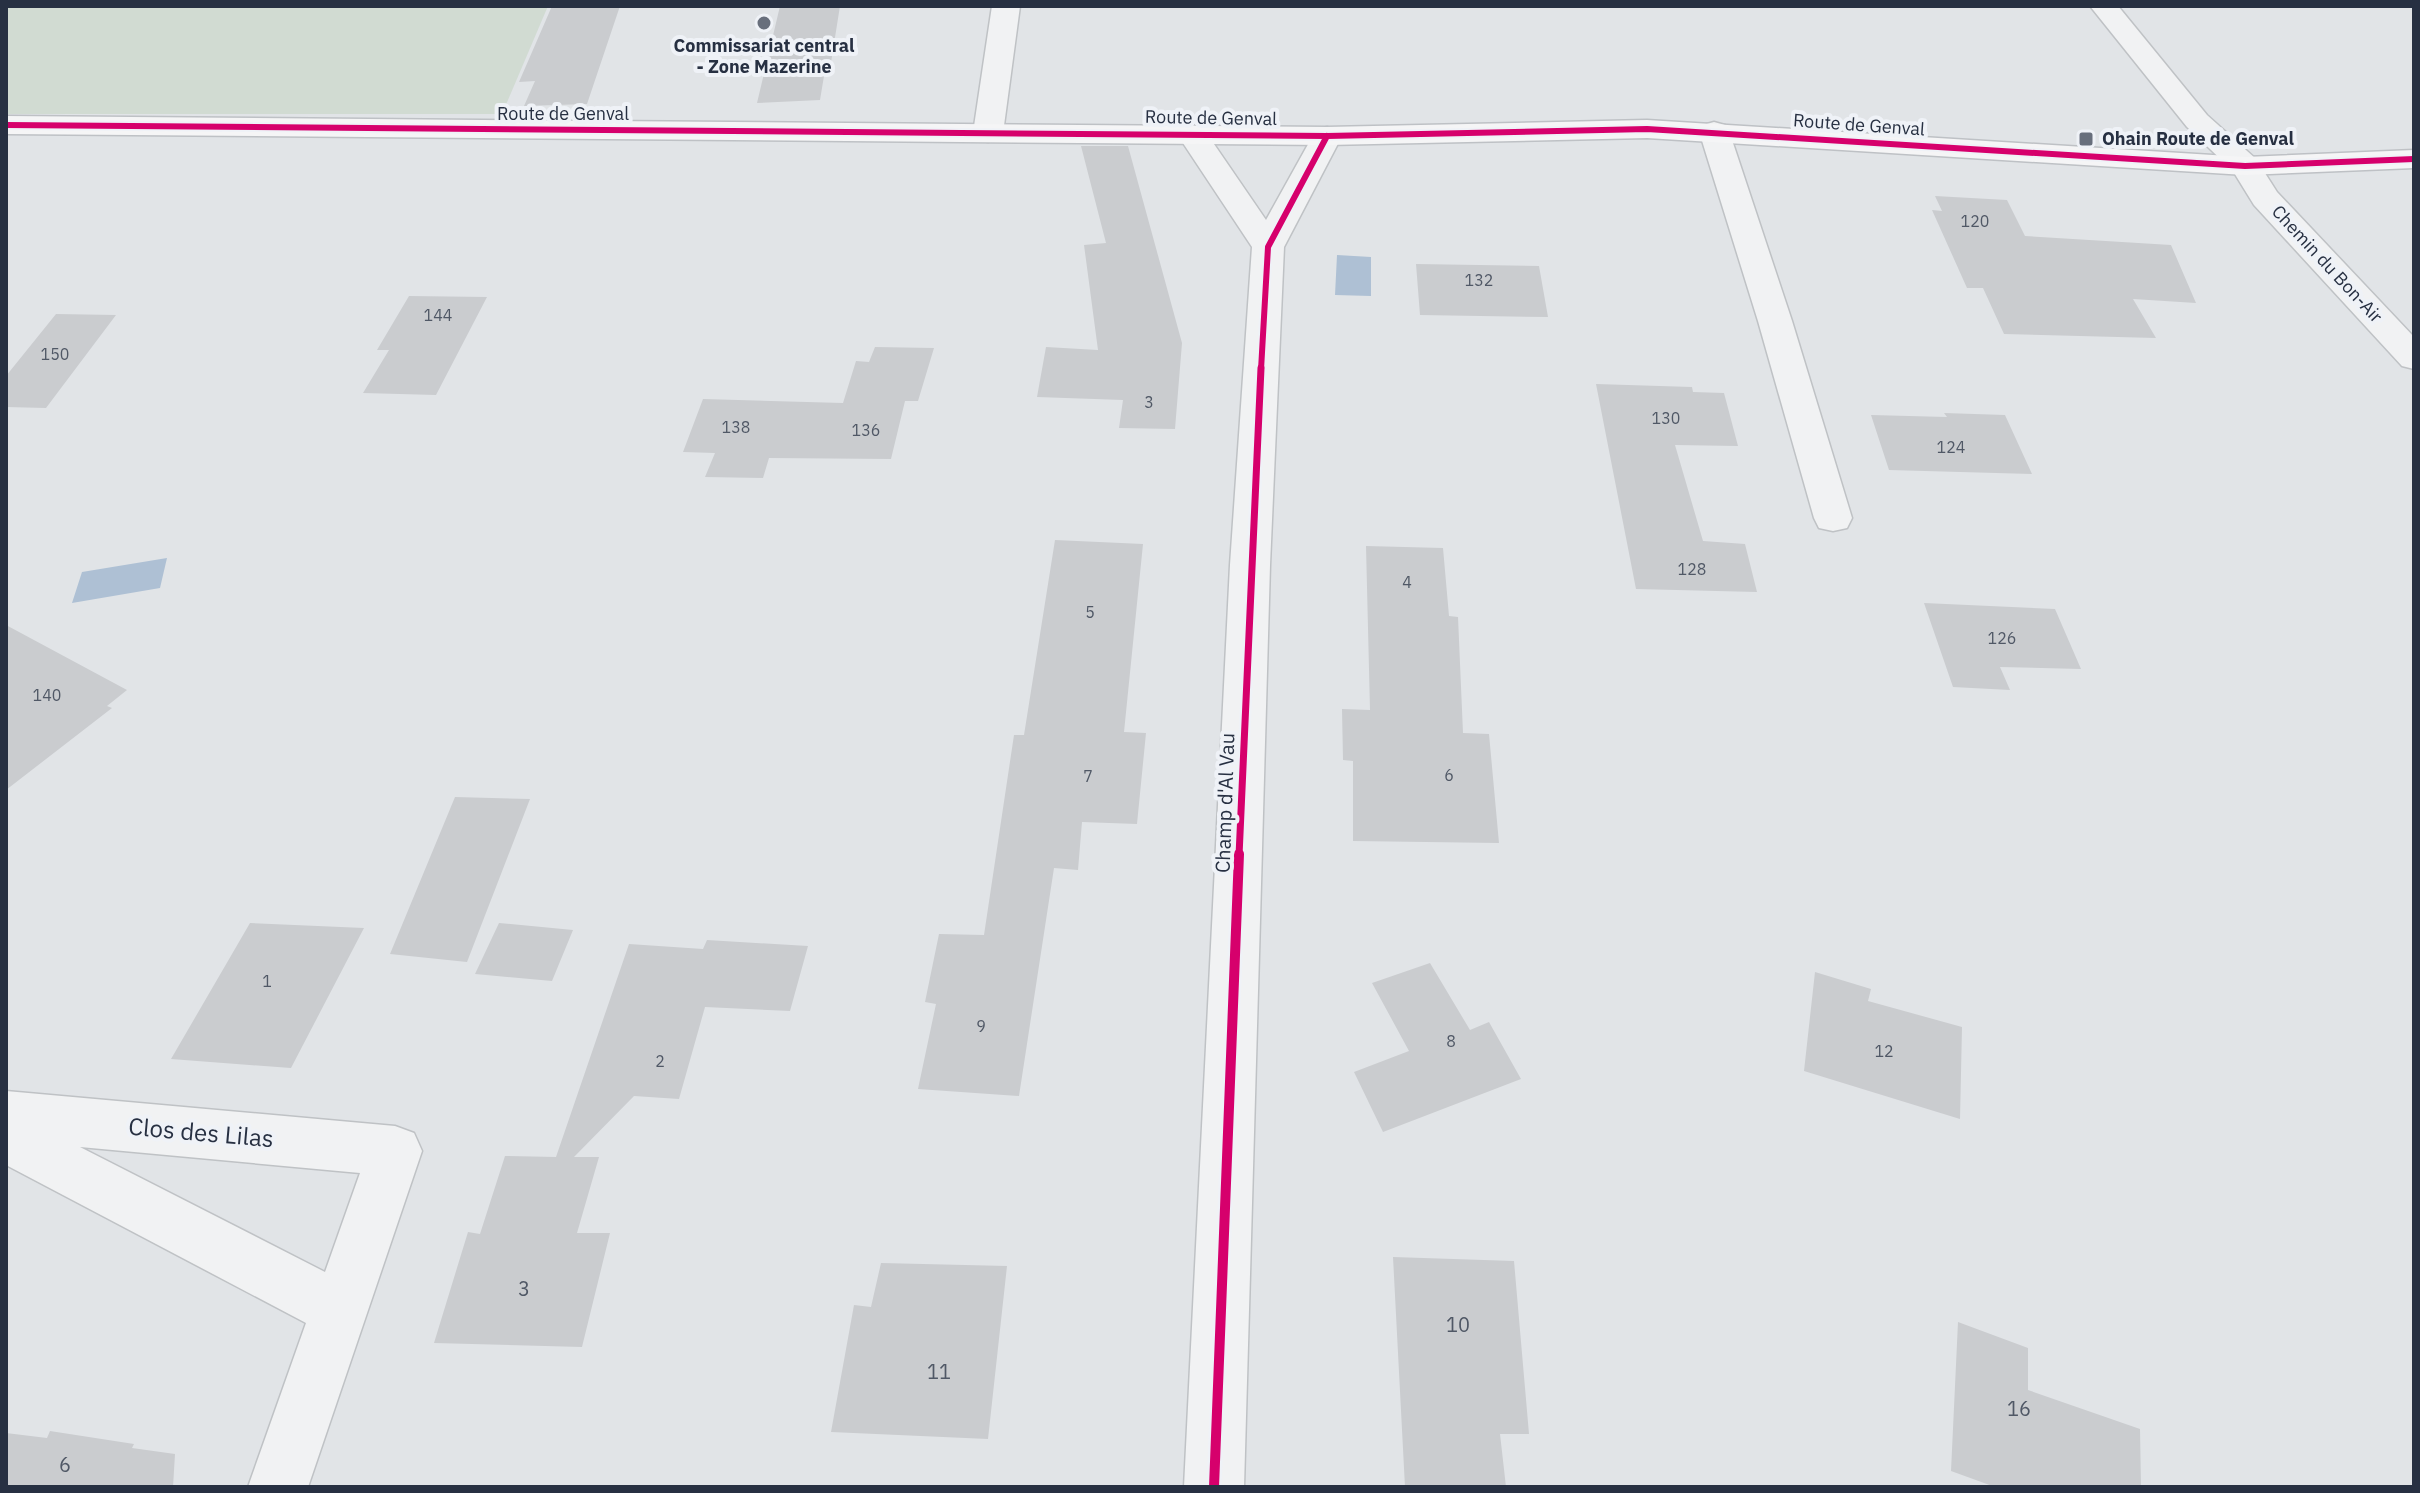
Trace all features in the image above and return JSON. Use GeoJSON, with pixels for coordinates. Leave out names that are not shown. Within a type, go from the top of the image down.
{"type":"FeatureCollection","features":[{"type":"Feature","properties":{"kind":"main road","name":"Route de Genval"},"geometry":{"type":"LineString","coordinates":[[6,125],[1327,136],[1520,130],[1714,131],[2245,166],[2414,159]]}},
{"type":"Feature","properties":{"kind":"street"},"geometry":{"type":"LineString","coordinates":[[988,133],[1006,6]]}},
{"type":"Feature","properties":{"kind":"street","name":"Chemin du Bon-Air"},"geometry":{"type":"LineString","coordinates":[[2104,6],[2197,121],[2245,166],[2265,198],[2414,358]]}},
{"type":"Feature","properties":{"kind":"street"},"geometry":{"type":"LineString","coordinates":[[1714,131],[1775,321],[1833,518]]}},
{"type":"Feature","properties":{"kind":"street"},"geometry":{"type":"LineString","coordinates":[[1192,134],[1268,247]]}},
{"type":"Feature","properties":{"kind":"street","name":"Champ d'Al Vau"},"geometry":{"type":"LineString","coordinates":[[1214,1487],[1250,565],[1268,247],[1327,136]]}},
{"type":"Feature","properties":{"kind":"street","name":"Clos des Lilas"},"geometry":{"type":"LineString","coordinates":[[6,1116],[395,1151],[340,1310]]}},
{"type":"Feature","properties":{"kind":"street"},"geometry":{"type":"LineString","coordinates":[[6,1137],[340,1310],[278,1487]]}},
{"type":"Feature","properties":{"kind":"shaded area"},"geometry":{"type":"Polygon","coordinates":[[[6,6],[548,6],[502,114],[6,114],[6,6]]]}},
{"type":"Feature","properties":{"kind":"water"},"geometry":{"type":"Polygon","coordinates":[[[1337,255],[1371,257],[1371,296],[1335,295],[1337,255]]]}},
{"type":"Feature","properties":{"kind":"water"},"geometry":{"type":"Polygon","coordinates":[[[167,558],[160,588],[72,603],[82,572],[167,558]]]}},
{"type":"Feature","properties":{"kind":"building"},"geometry":{"type":"Polygon","coordinates":[[[552,6],[620,6],[587,104],[524,106],[535,81],[519,82],[552,6]]]}},
{"type":"Feature","properties":{"kind":"building"},"geometry":{"type":"Polygon","coordinates":[[[780,6],[840,6],[829,75],[824,76],[820,100],[757,103],[780,6]]]}},
{"type":"Feature","properties":{"kind":"building"},"geometry":{"type":"Polygon","coordinates":[[[1081,146],[1128,146],[1182,343],[1175,429],[1119,428],[1123,400],[1037,397],[1046,347],[1098,350],[1084,245],[1106,243],[1081,146]]]}},
{"type":"Feature","properties":{"kind":"building"},"geometry":{"type":"Polygon","coordinates":[[[1935,196],[2007,200],[2025,236],[2171,245],[2196,303],[2133,299],[2156,338],[2004,334],[1983,288],[1967,288],[1932,210],[1942,211],[1935,196]]]}},
{"type":"Feature","properties":{"kind":"building"},"geometry":{"type":"Polygon","coordinates":[[[1416,264],[1539,266],[1548,317],[1420,315],[1416,264]]]}},
{"type":"Feature","properties":{"kind":"building"},"geometry":{"type":"Polygon","coordinates":[[[409,296],[487,297],[436,395],[363,393],[389,350],[377,350],[409,296]]]}},
{"type":"Feature","properties":{"kind":"building"},"geometry":{"type":"Polygon","coordinates":[[[56,314],[116,315],[46,408],[6,407],[6,376],[56,314]]]}},
{"type":"Feature","properties":{"kind":"building"},"geometry":{"type":"Polygon","coordinates":[[[875,347],[934,348],[918,401],[905,401],[891,459],[769,458],[763,478],[705,477],[715,453],[683,452],[703,399],[843,403],[856,361],[869,362],[875,347]]]}},
{"type":"Feature","properties":{"kind":"building"},"geometry":{"type":"Polygon","coordinates":[[[1596,384],[1692,387],[1693,392],[1724,393],[1738,446],[1675,445],[1703,541],[1745,544],[1757,592],[1636,589],[1596,384]]]}},
{"type":"Feature","properties":{"kind":"building"},"geometry":{"type":"Polygon","coordinates":[[[1944,413],[2005,415],[2032,474],[1889,470],[1871,415],[1947,417],[1944,413]]]}},
{"type":"Feature","properties":{"kind":"building"},"geometry":{"type":"Polygon","coordinates":[[[1055,540],[1143,544],[1124,732],[1146,733],[1137,824],[1082,822],[1078,870],[1054,868],[1019,1096],[918,1089],[936,1004],[925,1002],[939,934],[984,935],[1014,735],[1024,735],[1055,540]]]}},
{"type":"Feature","properties":{"kind":"building"},"geometry":{"type":"Polygon","coordinates":[[[1366,546],[1443,548],[1449,616],[1458,617],[1463,733],[1489,734],[1499,843],[1353,841],[1353,761],[1343,760],[1342,709],[1370,710],[1366,546]]]}},
{"type":"Feature","properties":{"kind":"building"},"geometry":{"type":"Polygon","coordinates":[[[1924,603],[2055,609],[2081,669],[2000,667],[2010,690],[1953,687],[1924,603]]]}},
{"type":"Feature","properties":{"kind":"building"},"geometry":{"type":"Polygon","coordinates":[[[6,625],[127,690],[107,706],[112,708],[6,790],[6,625]]]}},
{"type":"Feature","properties":{"kind":"building"},"geometry":{"type":"Polygon","coordinates":[[[455,797],[530,799],[467,962],[390,954],[455,797]]]}},
{"type":"Feature","properties":{"kind":"building"},"geometry":{"type":"Polygon","coordinates":[[[250,923],[364,928],[291,1068],[171,1059],[250,923]]]}},
{"type":"Feature","properties":{"kind":"building"},"geometry":{"type":"Polygon","coordinates":[[[499,923],[573,930],[552,981],[475,974],[499,923]]]}},
{"type":"Feature","properties":{"kind":"building"},"geometry":{"type":"Polygon","coordinates":[[[707,940],[808,946],[790,1011],[705,1007],[679,1099],[634,1096],[574,1157],[599,1157],[577,1233],[610,1233],[582,1347],[434,1343],[468,1232],[480,1234],[505,1156],[556,1157],[629,944],[703,949],[707,940]]]}},
{"type":"Feature","properties":{"kind":"building"},"geometry":{"type":"Polygon","coordinates":[[[1430,963],[1470,1030],[1489,1022],[1521,1079],[1383,1132],[1354,1072],[1409,1051],[1372,983],[1430,963]]]}},
{"type":"Feature","properties":{"kind":"building"},"geometry":{"type":"Polygon","coordinates":[[[1815,972],[1871,989],[1868,1001],[1962,1027],[1960,1119],[1804,1071],[1815,972]]]}},
{"type":"Feature","properties":{"kind":"building"},"geometry":{"type":"Polygon","coordinates":[[[1393,1257],[1514,1261],[1529,1434],[1500,1434],[1506,1487],[1405,1487],[1393,1257]]]}},
{"type":"Feature","properties":{"kind":"building"},"geometry":{"type":"Polygon","coordinates":[[[881,1263],[1007,1266],[988,1439],[831,1432],[854,1305],[871,1307],[881,1263]]]}},
{"type":"Feature","properties":{"kind":"building"},"geometry":{"type":"Polygon","coordinates":[[[1958,1322],[2028,1348],[2028,1390],[2140,1429],[2141,1487],[1995,1487],[1951,1471],[1958,1322]]]}},
{"type":"Feature","properties":{"kind":"building"},"geometry":{"type":"Polygon","coordinates":[[[50,1431],[134,1444],[132,1448],[175,1454],[173,1487],[6,1487],[6,1433],[47,1438],[50,1431]]]}},
{"type":"Feature","properties":{"kind":"cycle path"},"geometry":{"type":"LineString","coordinates":[[6,125],[1327,136],[1647,129],[2245,166],[2414,159]]}},
{"type":"Feature","properties":{"kind":"cycle path"},"geometry":{"type":"LineString","coordinates":[[1214,1487],[1250,565],[1268,247],[1327,136]]}},
{"type":"Feature","properties":{"kind":"place","name":"Commissariat central - Zone Mazerine"},"geometry":{"type":"Point","coordinates":[764,23]}},
{"type":"Feature","properties":{"kind":"place","name":"Ohain Route de Genval"},"geometry":{"type":"Point","coordinates":[2086,139]}}]}
